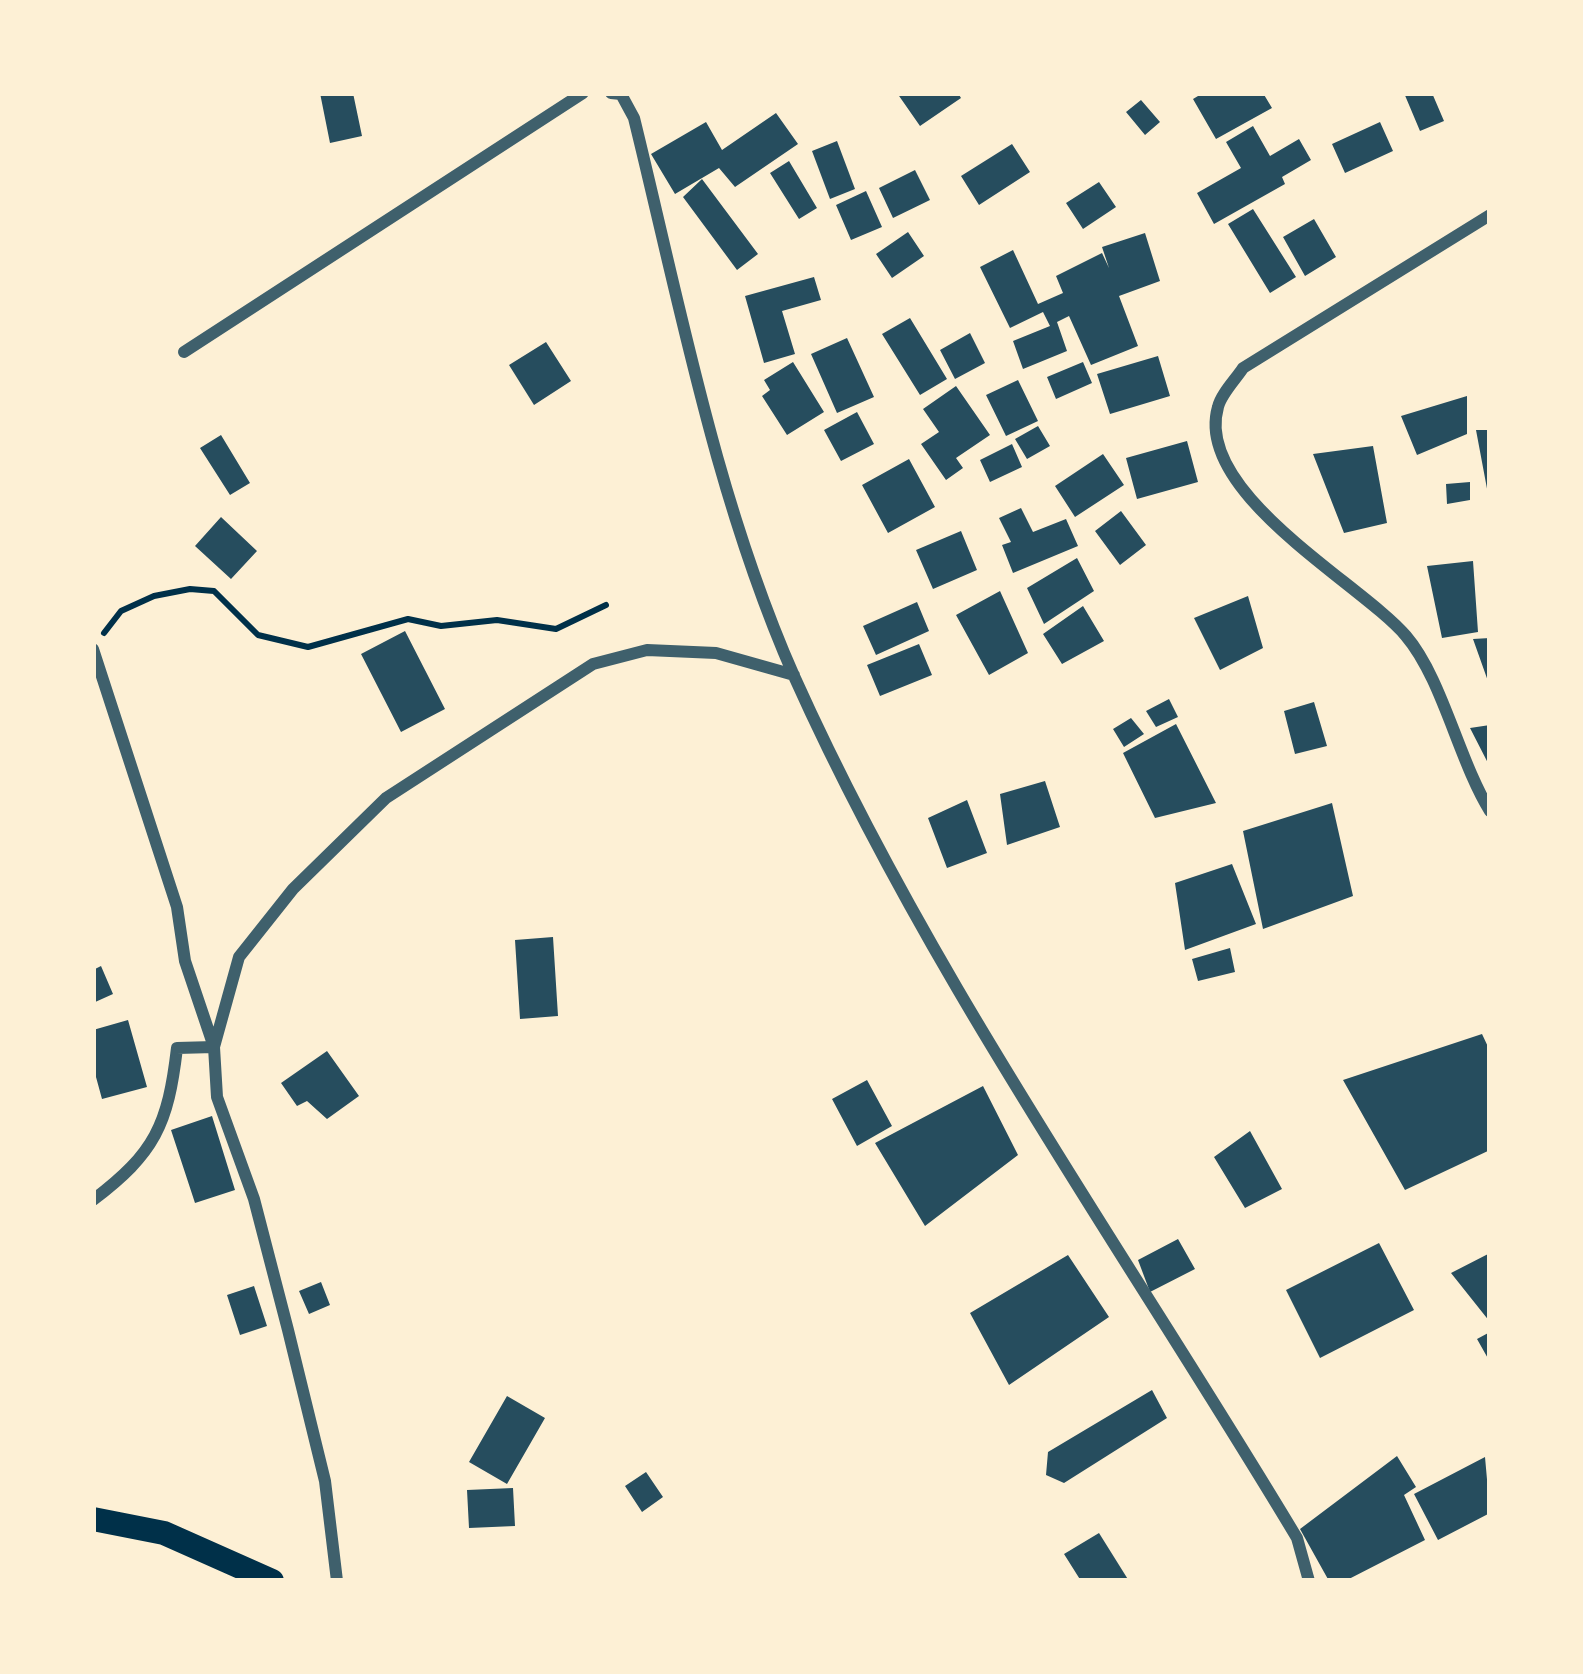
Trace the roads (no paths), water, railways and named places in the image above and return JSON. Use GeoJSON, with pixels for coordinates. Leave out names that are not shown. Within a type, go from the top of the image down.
{"type":"FeatureCollection","features":[{"type":"Feature","properties":{"kind":"main road"},"geometry":{"type":"LineString","coordinates":[[93,1519],[164,1533],[272,1581]]}},
{"type":"Feature","properties":{"kind":"street"},"geometry":{"type":"LineString","coordinates":[[184,352],[584,93]]}},
{"type":"Feature","properties":{"kind":"street"},"geometry":{"type":"LineString","coordinates":[[611,93],[621,94],[634,118],[747,558],[794,675],[865,821],[999,1055],[1298,1538],[1309,1581]]}},
{"type":"Feature","properties":{"kind":"street"},"geometry":{"type":"LineString","coordinates":[[1490,215],[1243,368],[1217,408],[1221,444],[1245,492],[1288,538],[1407,637],[1490,812]]}},
{"type":"Feature","properties":{"kind":"street"},"geometry":{"type":"LineString","coordinates":[[93,648],[177,908],[185,962],[214,1046],[217,1097],[254,1198],[326,1481],[337,1581]]}},
{"type":"Feature","properties":{"kind":"street"},"geometry":{"type":"LineString","coordinates":[[214,1046],[238,957],[292,889],[386,798],[593,664],[646,650],[716,652],[794,675]]}},
{"type":"Feature","properties":{"kind":"street"},"geometry":{"type":"LineString","coordinates":[[93,1200],[136,1168],[160,1131],[177,1048],[214,1046]]}}]}
